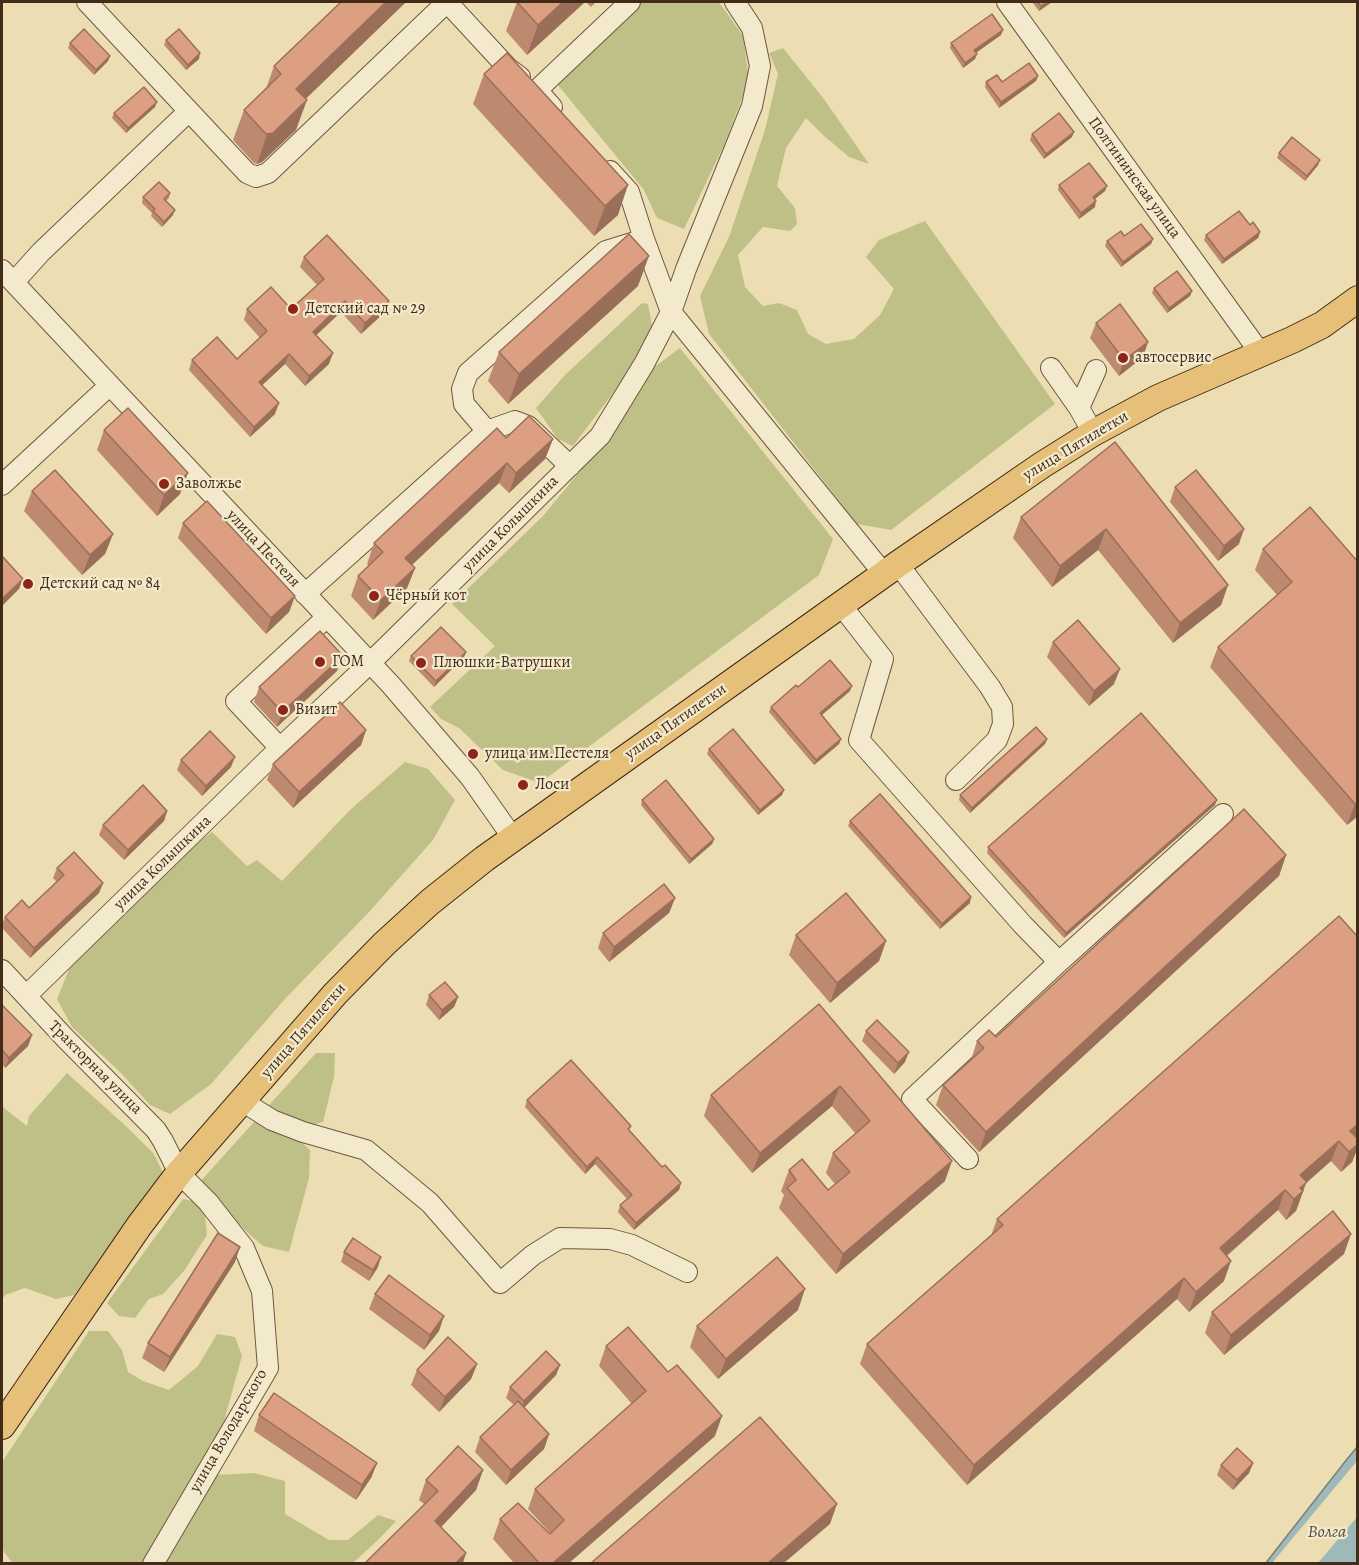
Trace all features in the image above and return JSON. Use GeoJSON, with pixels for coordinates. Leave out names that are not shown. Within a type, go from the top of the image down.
{"type":"FeatureCollection","features":[{"type":"Feature","properties":{"kind":"main road","name":"улица Пятилетки"},"geometry":{"type":"LineString","coordinates":[[2,1426],[132,1236],[179,1173],[335,994],[384,944],[430,902],[513,838],[1014,483],[1093,433],[1158,398],[1292,340],[1322,325],[1358,299]]}},
{"type":"Feature","properties":{"kind":"street"},"geometry":{"type":"LineString","coordinates":[[87,2],[247,173],[256,177],[268,173],[447,2],[508,68],[537,90],[568,124]]}},
{"type":"Feature","properties":{"kind":"street"},"geometry":{"type":"LineString","coordinates":[[537,90],[630,2]]}},
{"type":"Feature","properties":{"kind":"street","name":"улица Колышкина"},"geometry":{"type":"LineString","coordinates":[[26,996],[370,663],[600,436],[645,364],[671,312],[752,106],[760,66],[752,28],[735,2]]}},
{"type":"Feature","properties":{"kind":"street","name":"Полтининская улица"},"geometry":{"type":"LineString","coordinates":[[1007,2],[1261,354]]}},
{"type":"Feature","properties":{"kind":"street"},"geometry":{"type":"LineString","coordinates":[[8,276],[41,252],[189,111]]}},
{"type":"Feature","properties":{"kind":"street"},"geometry":{"type":"LineString","coordinates":[[599,158],[629,192],[671,312],[990,687],[1002,708],[1003,724],[996,740],[956,780]]}},
{"type":"Feature","properties":{"kind":"street"},"geometry":{"type":"LineString","coordinates":[[487,431],[464,404],[462,389],[468,373],[606,251],[644,239]]}},
{"type":"Feature","properties":{"kind":"street","name":"улица Пестеля"},"geometry":{"type":"LineString","coordinates":[[8,276],[370,663],[470,777],[513,838]]}},
{"type":"Feature","properties":{"kind":"street"},"geometry":{"type":"LineString","coordinates":[[1051,368],[1079,408],[1093,433]]}},
{"type":"Feature","properties":{"kind":"street"},"geometry":{"type":"LineString","coordinates":[[1079,408],[1096,370]]}},
{"type":"Feature","properties":{"kind":"street"},"geometry":{"type":"LineString","coordinates":[[5,475],[110,385]]}},
{"type":"Feature","properties":{"kind":"street"},"geometry":{"type":"LineString","coordinates":[[305,594],[487,431],[516,421],[528,426],[570,466]]}},
{"type":"Feature","properties":{"kind":"street"},"geometry":{"type":"LineString","coordinates":[[841,605],[883,659],[859,740],[1023,926],[1059,962]]}},
{"type":"Feature","properties":{"kind":"street"},"geometry":{"type":"LineString","coordinates":[[280,748],[236,702],[327,617]]}},
{"type":"Feature","properties":{"kind":"street"},"geometry":{"type":"LineString","coordinates":[[968,1159],[912,1099],[1223,814]]}},
{"type":"Feature","properties":{"kind":"street","name":"Тракторная улица"},"geometry":{"type":"LineString","coordinates":[[2,970],[156,1130],[164,1141],[179,1173]]}},
{"type":"Feature","properties":{"kind":"street"},"geometry":{"type":"LineString","coordinates":[[242,1101],[272,1120],[303,1132],[366,1150],[430,1203],[500,1283],[534,1255],[560,1238],[610,1239],[632,1245],[687,1272]]}},
{"type":"Feature","properties":{"kind":"street","name":"улица Володарского"},"geometry":{"type":"LineString","coordinates":[[153,1563],[268,1368],[262,1292],[244,1248],[208,1202],[179,1173]]}},
{"type":"Feature","properties":{"kind":"green space"},"geometry":{"type":"Polygon","coordinates":[[[642,2],[719,2],[743,36],[749,80],[725,143],[684,229],[657,218],[644,190],[557,84],[642,2]]]}},
{"type":"Feature","properties":{"kind":"green space"},"geometry":{"type":"Polygon","coordinates":[[[783,48],[824,99],[869,164],[849,157],[806,118],[786,148],[777,186],[795,208],[797,224],[790,231],[763,227],[738,255],[745,287],[763,306],[779,303],[797,310],[808,334],[826,344],[854,339],[880,315],[894,289],[866,257],[879,240],[925,221],[1055,404],[891,530],[857,524],[709,334],[700,296],[729,237],[765,130],[778,74],[769,53],[783,48]]]}},
{"type":"Feature","properties":{"kind":"green space"},"geometry":{"type":"Polygon","coordinates":[[[642,303],[648,304],[652,326],[623,380],[573,446],[558,439],[536,408],[565,375],[642,303]]]}},
{"type":"Feature","properties":{"kind":"green space"},"geometry":{"type":"Polygon","coordinates":[[[680,348],[833,539],[819,575],[540,783],[503,770],[459,728],[441,719],[430,707],[495,646],[452,604],[543,516],[605,441],[649,371],[680,348]]]}},
{"type":"Feature","properties":{"kind":"green space"},"geometry":{"type":"Polygon","coordinates":[[[405,762],[428,769],[455,800],[433,840],[370,911],[285,999],[211,1084],[170,1114],[150,1105],[121,1073],[72,1027],[57,999],[74,957],[177,858],[212,832],[247,866],[257,860],[282,881],[351,809],[405,762]]]}},
{"type":"Feature","properties":{"kind":"green space"},"geometry":{"type":"Polygon","coordinates":[[[316,1053],[335,1053],[334,1077],[323,1122],[305,1127],[300,1141],[310,1150],[309,1178],[289,1252],[263,1246],[199,1183],[316,1053]]]}},
{"type":"Feature","properties":{"kind":"green space"},"geometry":{"type":"Polygon","coordinates":[[[67,1073],[154,1154],[164,1175],[74,1295],[56,1299],[25,1288],[5,1295],[2,1300],[2,1103],[4,1108],[27,1126],[29,1116],[67,1073]]]}},
{"type":"Feature","properties":{"kind":"green space"},"geometry":{"type":"Polygon","coordinates":[[[183,1199],[193,1201],[205,1215],[207,1235],[184,1271],[163,1294],[149,1299],[135,1318],[119,1316],[107,1303],[183,1199]]]}},
{"type":"Feature","properties":{"kind":"green space"},"geometry":{"type":"Polygon","coordinates":[[[89,1331],[108,1331],[122,1350],[128,1372],[143,1381],[169,1390],[198,1366],[217,1334],[235,1337],[242,1356],[226,1414],[215,1475],[254,1473],[285,1481],[285,1514],[329,1540],[348,1540],[378,1515],[396,1521],[353,1563],[13,1564],[2,1549],[2,1462],[89,1331]]]}},
{"type":"Feature","properties":{"kind":"water","name":"Волга"},"geometry":{"type":"Polygon","coordinates":[[[1357,1447],[1357,1563],[1265,1564],[1344,1463],[1357,1447]]]}},
{"type":"Feature","properties":{"kind":"pier","name":"Волга"},"geometry":{"type":"Polygon","coordinates":[[[1357,1461],[1357,1517],[1318,1563],[1272,1563],[1357,1461]]]}},
{"type":"Feature","properties":{"kind":"building"},"geometry":{"type":"Polygon","coordinates":[[[341,2],[386,2],[296,89],[307,100],[273,133],[265,133],[244,110],[281,74],[274,66],[341,2]]]}},
{"type":"Feature","properties":{"kind":"building"},"geometry":{"type":"Polygon","coordinates":[[[517,2],[563,2],[538,25],[517,2]]]}},
{"type":"Feature","properties":{"kind":"building"},"geometry":{"type":"Polygon","coordinates":[[[992,14],[1003,30],[974,50],[977,54],[965,63],[951,43],[992,14]]]}},
{"type":"Feature","properties":{"kind":"building"},"geometry":{"type":"Polygon","coordinates":[[[84,29],[110,56],[96,70],[70,43],[84,29]]]}},
{"type":"Feature","properties":{"kind":"building"},"geometry":{"type":"Polygon","coordinates":[[[179,29],[200,53],[188,65],[166,40],[179,29]]]}},
{"type":"Feature","properties":{"kind":"building"},"geometry":{"type":"Polygon","coordinates":[[[507,53],[628,185],[605,206],[484,74],[507,53]]]}},
{"type":"Feature","properties":{"kind":"building"},"geometry":{"type":"Polygon","coordinates":[[[1029,63],[1038,76],[1001,102],[986,82],[997,75],[1002,82],[1029,63]]]}},
{"type":"Feature","properties":{"kind":"building"},"geometry":{"type":"Polygon","coordinates":[[[144,87],[157,102],[128,128],[114,113],[144,87]]]}},
{"type":"Feature","properties":{"kind":"building"},"geometry":{"type":"Polygon","coordinates":[[[1059,113],[1074,132],[1046,154],[1032,134],[1059,113]]]}},
{"type":"Feature","properties":{"kind":"building"},"geometry":{"type":"Polygon","coordinates":[[[1292,137],[1320,160],[1307,176],[1279,153],[1292,137]]]}},
{"type":"Feature","properties":{"kind":"building"},"geometry":{"type":"Polygon","coordinates":[[[1089,163],[1107,186],[1093,197],[1096,201],[1081,213],[1059,185],[1089,163]]]}},
{"type":"Feature","properties":{"kind":"building"},"geometry":{"type":"Polygon","coordinates":[[[159,182],[170,193],[164,199],[175,210],[164,222],[143,197],[159,182]]]}},
{"type":"Feature","properties":{"kind":"building"},"geometry":{"type":"Polygon","coordinates":[[[1239,211],[1250,225],[1253,222],[1260,232],[1224,259],[1206,235],[1239,211]]]}},
{"type":"Feature","properties":{"kind":"building"},"geometry":{"type":"Polygon","coordinates":[[[1141,224],[1153,239],[1123,262],[1107,241],[1121,231],[1124,236],[1141,224]]]}},
{"type":"Feature","properties":{"kind":"building"},"geometry":{"type":"Polygon","coordinates":[[[629,234],[649,256],[519,374],[499,352],[629,234]]]}},
{"type":"Feature","properties":{"kind":"building"},"geometry":{"type":"Polygon","coordinates":[[[327,235],[389,301],[365,323],[345,301],[313,332],[333,353],[309,376],[289,354],[259,382],[279,403],[254,427],[192,360],[217,337],[237,359],[267,331],[247,309],[271,287],[291,309],[324,279],[304,257],[327,235]]]}},
{"type":"Feature","properties":{"kind":"building"},"geometry":{"type":"Polygon","coordinates":[[[1177,271],[1192,291],[1169,308],[1154,288],[1177,271]]]}},
{"type":"Feature","properties":{"kind":"building"},"geometry":{"type":"Polygon","coordinates":[[[1120,304],[1148,342],[1124,360],[1096,323],[1120,304]]]}},
{"type":"Feature","properties":{"kind":"building"},"geometry":{"type":"Polygon","coordinates":[[[128,408],[188,473],[164,495],[104,430],[128,408]]]}},
{"type":"Feature","properties":{"kind":"building"},"geometry":{"type":"Polygon","coordinates":[[[529,416],[553,439],[516,473],[507,463],[405,558],[415,568],[381,600],[358,576],[383,552],[374,543],[497,428],[506,438],[529,416]]]}},
{"type":"Feature","properties":{"kind":"building"},"geometry":{"type":"Polygon","coordinates":[[[1115,442],[1228,585],[1180,623],[1106,529],[1060,566],[1021,517],[1115,442]]]}},
{"type":"Feature","properties":{"kind":"building"},"geometry":{"type":"Polygon","coordinates":[[[55,470],[113,534],[90,555],[32,491],[55,470]]]}},
{"type":"Feature","properties":{"kind":"building"},"geometry":{"type":"Polygon","coordinates":[[[1196,470],[1244,529],[1224,546],[1175,487],[1196,470]]]}},
{"type":"Feature","properties":{"kind":"building"},"geometry":{"type":"Polygon","coordinates":[[[207,501],[295,596],[271,618],[183,523],[207,501]]]}},
{"type":"Feature","properties":{"kind":"building"},"geometry":{"type":"Polygon","coordinates":[[[1310,507],[1358,562],[1358,802],[1355,804],[1218,647],[1292,582],[1263,549],[1310,507]]]}},
{"type":"Feature","properties":{"kind":"building"},"geometry":{"type":"Polygon","coordinates":[[[2,556],[23,579],[2,599],[2,556]]]}},
{"type":"Feature","properties":{"kind":"building"},"geometry":{"type":"Polygon","coordinates":[[[1078,620],[1120,669],[1094,691],[1053,642],[1078,620]]]}},
{"type":"Feature","properties":{"kind":"building"},"geometry":{"type":"Polygon","coordinates":[[[441,627],[466,652],[436,681],[411,656],[441,627]]]}},
{"type":"Feature","properties":{"kind":"building"},"geometry":{"type":"Polygon","coordinates":[[[320,631],[343,656],[282,712],[259,687],[320,631]]]}},
{"type":"Feature","properties":{"kind":"building"},"geometry":{"type":"Polygon","coordinates":[[[830,660],[852,686],[820,713],[841,739],[816,760],[771,707],[830,660]]]}},
{"type":"Feature","properties":{"kind":"building"},"geometry":{"type":"Polygon","coordinates":[[[340,702],[366,730],[299,792],[273,764],[340,702]]]}},
{"type":"Feature","properties":{"kind":"building"},"geometry":{"type":"Polygon","coordinates":[[[1141,713],[1217,800],[1066,933],[988,847],[1141,713]]]}},
{"type":"Feature","properties":{"kind":"building"},"geometry":{"type":"Polygon","coordinates":[[[1036,727],[1047,739],[972,808],[960,795],[1036,727]]]}},
{"type":"Feature","properties":{"kind":"building"},"geometry":{"type":"Polygon","coordinates":[[[733,729],[784,790],[760,810],[709,749],[733,729]]]}},
{"type":"Feature","properties":{"kind":"building"},"geometry":{"type":"Polygon","coordinates":[[[210,731],[235,757],[206,786],[181,760],[210,731]]]}},
{"type":"Feature","properties":{"kind":"building"},"geometry":{"type":"Polygon","coordinates":[[[666,780],[714,839],[691,859],[642,800],[666,780]]]}},
{"type":"Feature","properties":{"kind":"building"},"geometry":{"type":"Polygon","coordinates":[[[143,785],[167,811],[128,850],[103,825],[143,785]]]}},
{"type":"Feature","properties":{"kind":"building"},"geometry":{"type":"Polygon","coordinates":[[[880,794],[971,897],[942,924],[850,821],[880,794]]]}},
{"type":"Feature","properties":{"kind":"building"},"geometry":{"type":"Polygon","coordinates":[[[1244,809],[1286,855],[986,1132],[943,1085],[984,1048],[977,1041],[989,1030],[996,1037],[1244,809]]]}},
{"type":"Feature","properties":{"kind":"building"},"geometry":{"type":"Polygon","coordinates":[[[74,852],[103,883],[34,948],[5,917],[22,900],[29,908],[64,875],[57,868],[74,852]]]}},
{"type":"Feature","properties":{"kind":"building"},"geometry":{"type":"Polygon","coordinates":[[[664,884],[675,898],[614,947],[603,933],[664,884]]]}},
{"type":"Feature","properties":{"kind":"building"},"geometry":{"type":"Polygon","coordinates":[[[846,893],[886,941],[837,983],[796,935],[846,893]]]}},
{"type":"Feature","properties":{"kind":"building"},"geometry":{"type":"Polygon","coordinates":[[[1339,916],[1358,937],[1358,1124],[1350,1131],[1358,1139],[1358,1144],[1349,1152],[1339,1141],[1300,1175],[1307,1182],[1300,1188],[1303,1191],[1294,1199],[1285,1190],[1220,1248],[1231,1261],[1196,1292],[1184,1278],[974,1465],[867,1344],[1003,1225],[997,1219],[1339,916]]]}},
{"type":"Feature","properties":{"kind":"building"},"geometry":{"type":"Polygon","coordinates":[[[445,982],[458,997],[442,1010],[429,995],[445,982]]]}},
{"type":"Feature","properties":{"kind":"building"},"geometry":{"type":"Polygon","coordinates":[[[819,1004],[952,1161],[843,1254],[787,1188],[796,1180],[789,1170],[802,1159],[828,1190],[850,1172],[833,1153],[870,1121],[840,1086],[760,1153],[711,1095],[819,1004]]]}},
{"type":"Feature","properties":{"kind":"building"},"geometry":{"type":"Polygon","coordinates":[[[2,1005],[32,1035],[9,1058],[2,1050],[2,1005]]]}},
{"type":"Feature","properties":{"kind":"building"},"geometry":{"type":"Polygon","coordinates":[[[877,1020],[909,1052],[898,1063],[866,1031],[877,1020]]]}},
{"type":"Feature","properties":{"kind":"building"},"geometry":{"type":"Polygon","coordinates":[[[571,1060],[631,1126],[628,1129],[662,1167],[665,1165],[681,1183],[636,1223],[620,1205],[632,1195],[597,1157],[587,1167],[527,1100],[571,1060]]]}},
{"type":"Feature","properties":{"kind":"building"},"geometry":{"type":"Polygon","coordinates":[[[1333,1211],[1351,1234],[1231,1335],[1212,1312],[1333,1211]]]}},
{"type":"Feature","properties":{"kind":"building"},"geometry":{"type":"Polygon","coordinates":[[[218,1233],[240,1247],[170,1357],[148,1343],[218,1233]]]}},
{"type":"Feature","properties":{"kind":"building"},"geometry":{"type":"Polygon","coordinates":[[[353,1238],[381,1257],[373,1270],[344,1252],[353,1238]]]}},
{"type":"Feature","properties":{"kind":"building"},"geometry":{"type":"Polygon","coordinates":[[[777,1257],[805,1289],[726,1359],[697,1326],[777,1257]]]}},
{"type":"Feature","properties":{"kind":"building"},"geometry":{"type":"Polygon","coordinates":[[[389,1275],[444,1316],[430,1335],[375,1294],[389,1275]]]}},
{"type":"Feature","properties":{"kind":"building"},"geometry":{"type":"Polygon","coordinates":[[[628,1327],[668,1372],[677,1365],[722,1416],[553,1563],[539,1563],[500,1519],[518,1503],[550,1534],[564,1520],[535,1489],[646,1391],[606,1346],[628,1327]]]}},
{"type":"Feature","properties":{"kind":"building"},"geometry":{"type":"Polygon","coordinates":[[[448,1337],[477,1364],[445,1397],[417,1370],[448,1337]]]}},
{"type":"Feature","properties":{"kind":"building"},"geometry":{"type":"Polygon","coordinates":[[[546,1351],[560,1365],[524,1401],[510,1387],[546,1351]]]}},
{"type":"Feature","properties":{"kind":"building"},"geometry":{"type":"Polygon","coordinates":[[[274,1393],[377,1463],[362,1485],[259,1415],[274,1393]]]}},
{"type":"Feature","properties":{"kind":"building"},"geometry":{"type":"Polygon","coordinates":[[[518,1401],[549,1434],[511,1470],[480,1437],[518,1401]]]}},
{"type":"Feature","properties":{"kind":"building"},"geometry":{"type":"Polygon","coordinates":[[[760,1417],[837,1504],[768,1563],[591,1563],[760,1417]]]}},
{"type":"Feature","properties":{"kind":"building"},"geometry":{"type":"Polygon","coordinates":[[[458,1446],[483,1470],[435,1521],[466,1553],[456,1563],[365,1563],[438,1491],[426,1480],[458,1446]]]}},
{"type":"Feature","properties":{"kind":"building"},"geometry":{"type":"Polygon","coordinates":[[[1237,1448],[1253,1463],[1237,1480],[1221,1465],[1237,1448]]]}},
{"type":"Feature","properties":{"kind":"place","name":"Детский сад № 29"},"geometry":{"type":"Point","coordinates":[293,309]}},
{"type":"Feature","properties":{"kind":"place","name":"автосервис"},"geometry":{"type":"Point","coordinates":[1123,358]}},
{"type":"Feature","properties":{"kind":"place","name":"Заволжье"},"geometry":{"type":"Point","coordinates":[164,484]}},
{"type":"Feature","properties":{"kind":"place","name":"Детский сад № 84"},"geometry":{"type":"Point","coordinates":[28,584]}},
{"type":"Feature","properties":{"kind":"place","name":"Чёрный кот"},"geometry":{"type":"Point","coordinates":[374,596]}},
{"type":"Feature","properties":{"kind":"place","name":"ГОМ"},"geometry":{"type":"Point","coordinates":[320,662]}},
{"type":"Feature","properties":{"kind":"place","name":"Плюшки-Ватрушки"},"geometry":{"type":"Point","coordinates":[421,663]}},
{"type":"Feature","properties":{"kind":"place","name":"Визит"},"geometry":{"type":"Point","coordinates":[283,710]}},
{"type":"Feature","properties":{"kind":"place","name":"улица им.Пестеля"},"geometry":{"type":"Point","coordinates":[473,754]}},
{"type":"Feature","properties":{"kind":"place","name":"Лоси"},"geometry":{"type":"Point","coordinates":[523,785]}}]}
